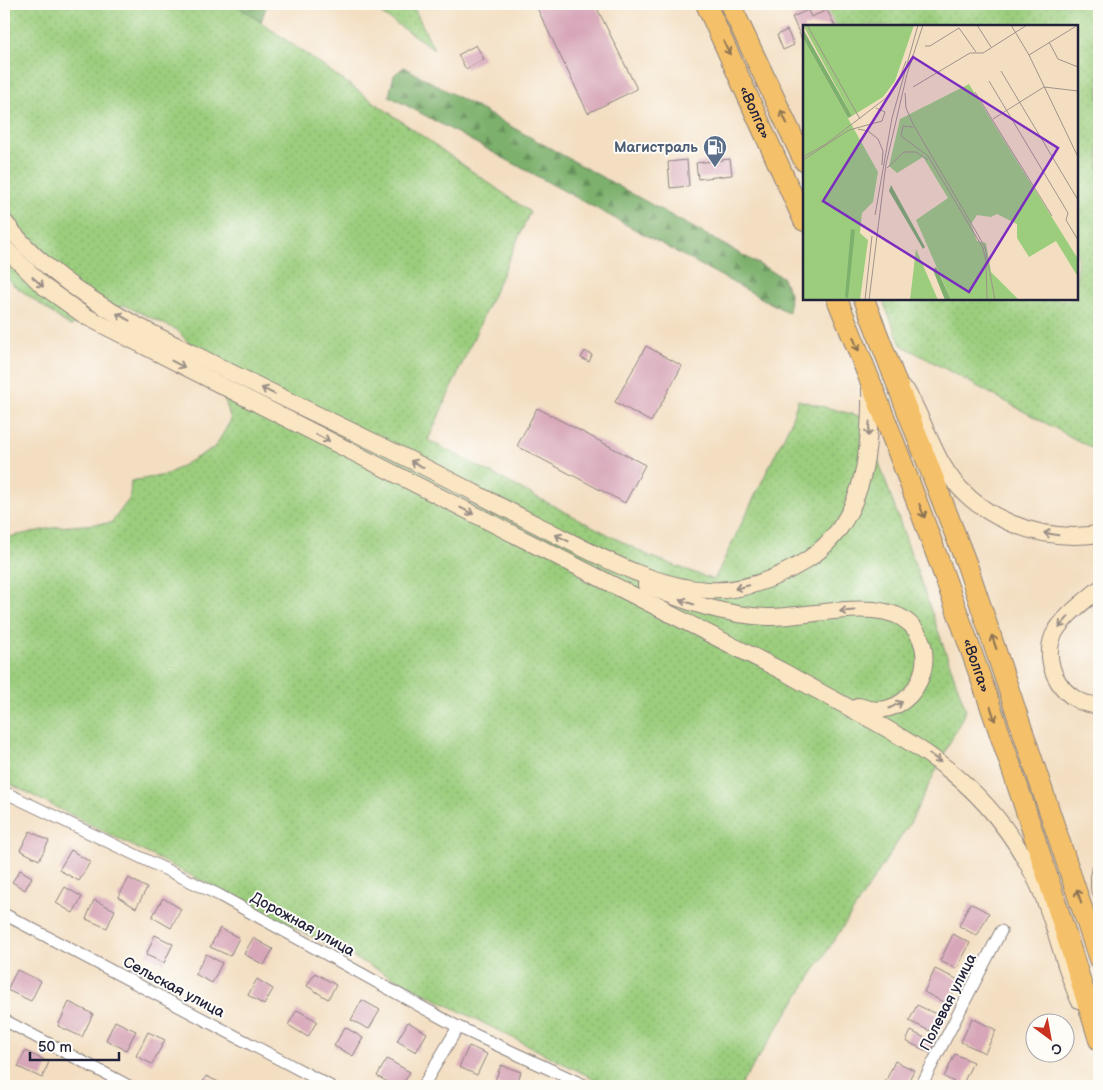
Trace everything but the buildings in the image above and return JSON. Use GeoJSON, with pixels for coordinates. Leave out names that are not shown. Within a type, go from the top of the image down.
{"type":"FeatureCollection","features":[{"type":"Feature","properties":{"kind":"highway","name":"«Волга»"},"geometry":{"type":"LineString","coordinates":[[706,4],[803,219]]}},
{"type":"Feature","properties":{"kind":"highway","name":"«Волга»"},"geometry":{"type":"LineString","coordinates":[[730,4],[803,160]]}},
{"type":"Feature","properties":{"kind":"highway","name":"«Волга»"},"geometry":{"type":"LineString","coordinates":[[837,300],[870,380],[967,636],[1099,1040]]}},
{"type":"Feature","properties":{"kind":"highway","name":"«Волга»"},"geometry":{"type":"LineString","coordinates":[[864,300],[970,574],[1099,959]]}},
{"type":"Feature","properties":{"kind":"street"},"geometry":{"type":"LineString","coordinates":[[4,221],[27,248],[54,273],[95,302],[145,330],[375,442],[606,560],[642,584],[686,602],[717,611],[769,617],[872,610],[890,612],[904,619],[914,629],[924,651],[924,665],[921,678],[912,693],[896,706],[876,711],[861,707],[786,673]]}},
{"type":"Feature","properties":{"kind":"street"},"geometry":{"type":"LineString","coordinates":[[4,248],[43,286],[94,321],[786,673],[919,747],[952,771],[991,810],[1027,863],[1039,887],[1069,977],[1099,1046]]}},
{"type":"Feature","properties":{"kind":"street"},"geometry":{"type":"LineString","coordinates":[[891,367],[919,412],[941,462],[951,477],[969,496],[998,517],[1032,531],[1072,537],[1099,534]]}},
{"type":"Feature","properties":{"kind":"street"},"geometry":{"type":"LineString","coordinates":[[606,560],[668,582],[690,588],[710,590],[733,589],[765,582],[812,557],[828,543],[842,526],[859,492],[868,448],[871,414],[870,380]]}},
{"type":"Feature","properties":{"kind":"street"},"geometry":{"type":"LineString","coordinates":[[1099,589],[1060,624],[1052,641],[1050,658],[1053,672],[1063,689],[1082,702],[1099,705]]}},
{"type":"Feature","properties":{"kind":"street","name":"Дорожная улица"},"geometry":{"type":"LineString","coordinates":[[4,792],[219,895],[458,1028],[586,1086]]}},
{"type":"Feature","properties":{"kind":"street"},"geometry":{"type":"LineString","coordinates":[[1099,872],[1099,889]]}},
{"type":"Feature","properties":{"kind":"street","name":"Сельская улица"},"geometry":{"type":"LineString","coordinates":[[4,914],[330,1086]]}},
{"type":"Feature","properties":{"kind":"street","name":"Полевая улица"},"geometry":{"type":"LineString","coordinates":[[921,1086],[1001,931]]}},
{"type":"Feature","properties":{"kind":"street"},"geometry":{"type":"LineString","coordinates":[[4,1020],[129,1086]]}},
{"type":"Feature","properties":{"kind":"street"},"geometry":{"type":"LineString","coordinates":[[422,1086],[458,1028]]}},
{"type":"Feature","properties":{"kind":"green space"},"geometry":{"type":"Polygon","coordinates":[[[4,4],[235,4],[530,212],[428,440],[649,556],[714,580],[790,424],[798,400],[863,417],[966,710],[910,823],[740,1086],[608,1086],[4,781],[4,538],[57,527],[111,523],[130,498],[131,481],[166,475],[215,447],[231,420],[218,376],[177,330],[124,305],[70,326],[11,283],[4,272],[4,4]]]}},
{"type":"Feature","properties":{"kind":"green space"},"geometry":{"type":"Polygon","coordinates":[[[235,4],[267,4],[261,22],[235,4]]]}},
{"type":"Feature","properties":{"kind":"green space"},"geometry":{"type":"Polygon","coordinates":[[[367,4],[412,4],[434,49],[367,4]]]}},
{"type":"Feature","properties":{"kind":"green space"},"geometry":{"type":"Polygon","coordinates":[[[818,4],[1099,4],[1099,452],[901,345],[882,300],[1078,300],[1078,25],[828,25],[818,4]]]}},
{"type":"Feature","properties":{"kind":"green space"},"geometry":{"type":"Polygon","coordinates":[[[404,67],[782,277],[790,293],[789,313],[389,96],[394,75],[404,67]]]}},
{"type":"Feature","properties":{"kind":"place","name":"Магистраль"},"geometry":{"type":"Point","coordinates":[715,168]}}]}
